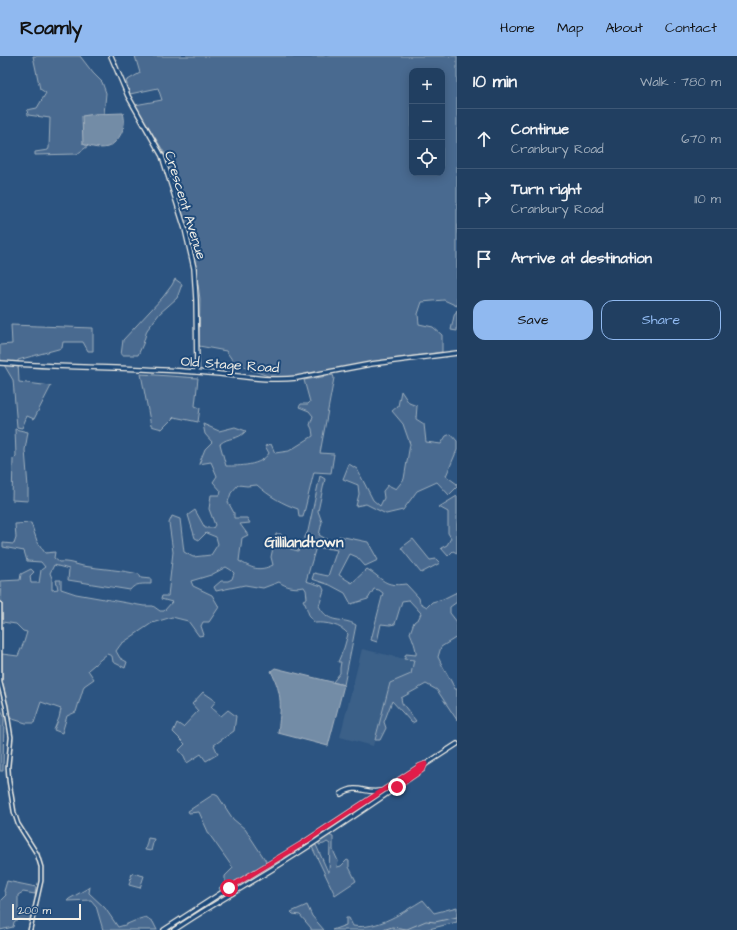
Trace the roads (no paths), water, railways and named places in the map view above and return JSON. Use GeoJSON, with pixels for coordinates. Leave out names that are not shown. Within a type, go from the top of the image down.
{"type":"FeatureCollection","features":[{"type":"Feature","properties":{"kind":"main road","name":"Crescent Avenue"},"geometry":{"type":"LineString","coordinates":[[111,56],[128,96],[162,156],[183,224],[194,268],[197,372]]}},
{"type":"Feature","properties":{"kind":"main road","name":"Old Stage Road"},"geometry":{"type":"LineString","coordinates":[[0,363],[197,372],[268,379],[293,379],[372,364],[457,353]]}},
{"type":"Feature","properties":{"kind":"main road"},"geometry":{"type":"LineString","coordinates":[[164,930],[300,845],[420,766],[457,744]]}},
{"type":"Feature","properties":{"kind":"main road"},"geometry":{"type":"LineString","coordinates":[[174,930],[355,816],[423,769],[425,764]]}},
{"type":"Feature","properties":{"kind":"main road"},"geometry":{"type":"LineString","coordinates":[[341,794],[352,788],[373,791],[383,790]]}},
{"type":"Feature","properties":{"kind":"street"},"geometry":{"type":"LineString","coordinates":[[0,604],[0,682],[10,733],[8,766],[9,781],[14,812],[18,824],[37,854],[41,867],[41,881],[30,930]]}},
{"type":"Feature","properties":{"kind":"waterway"},"geometry":{"type":"LineString","coordinates":[[383,930],[392,927],[407,929],[426,921],[435,922],[457,917]]}},
{"type":"Feature","properties":{"kind":"district","name":"Gillilandtown"},"geometry":{"type":"Point","coordinates":[304,542]}}]}
